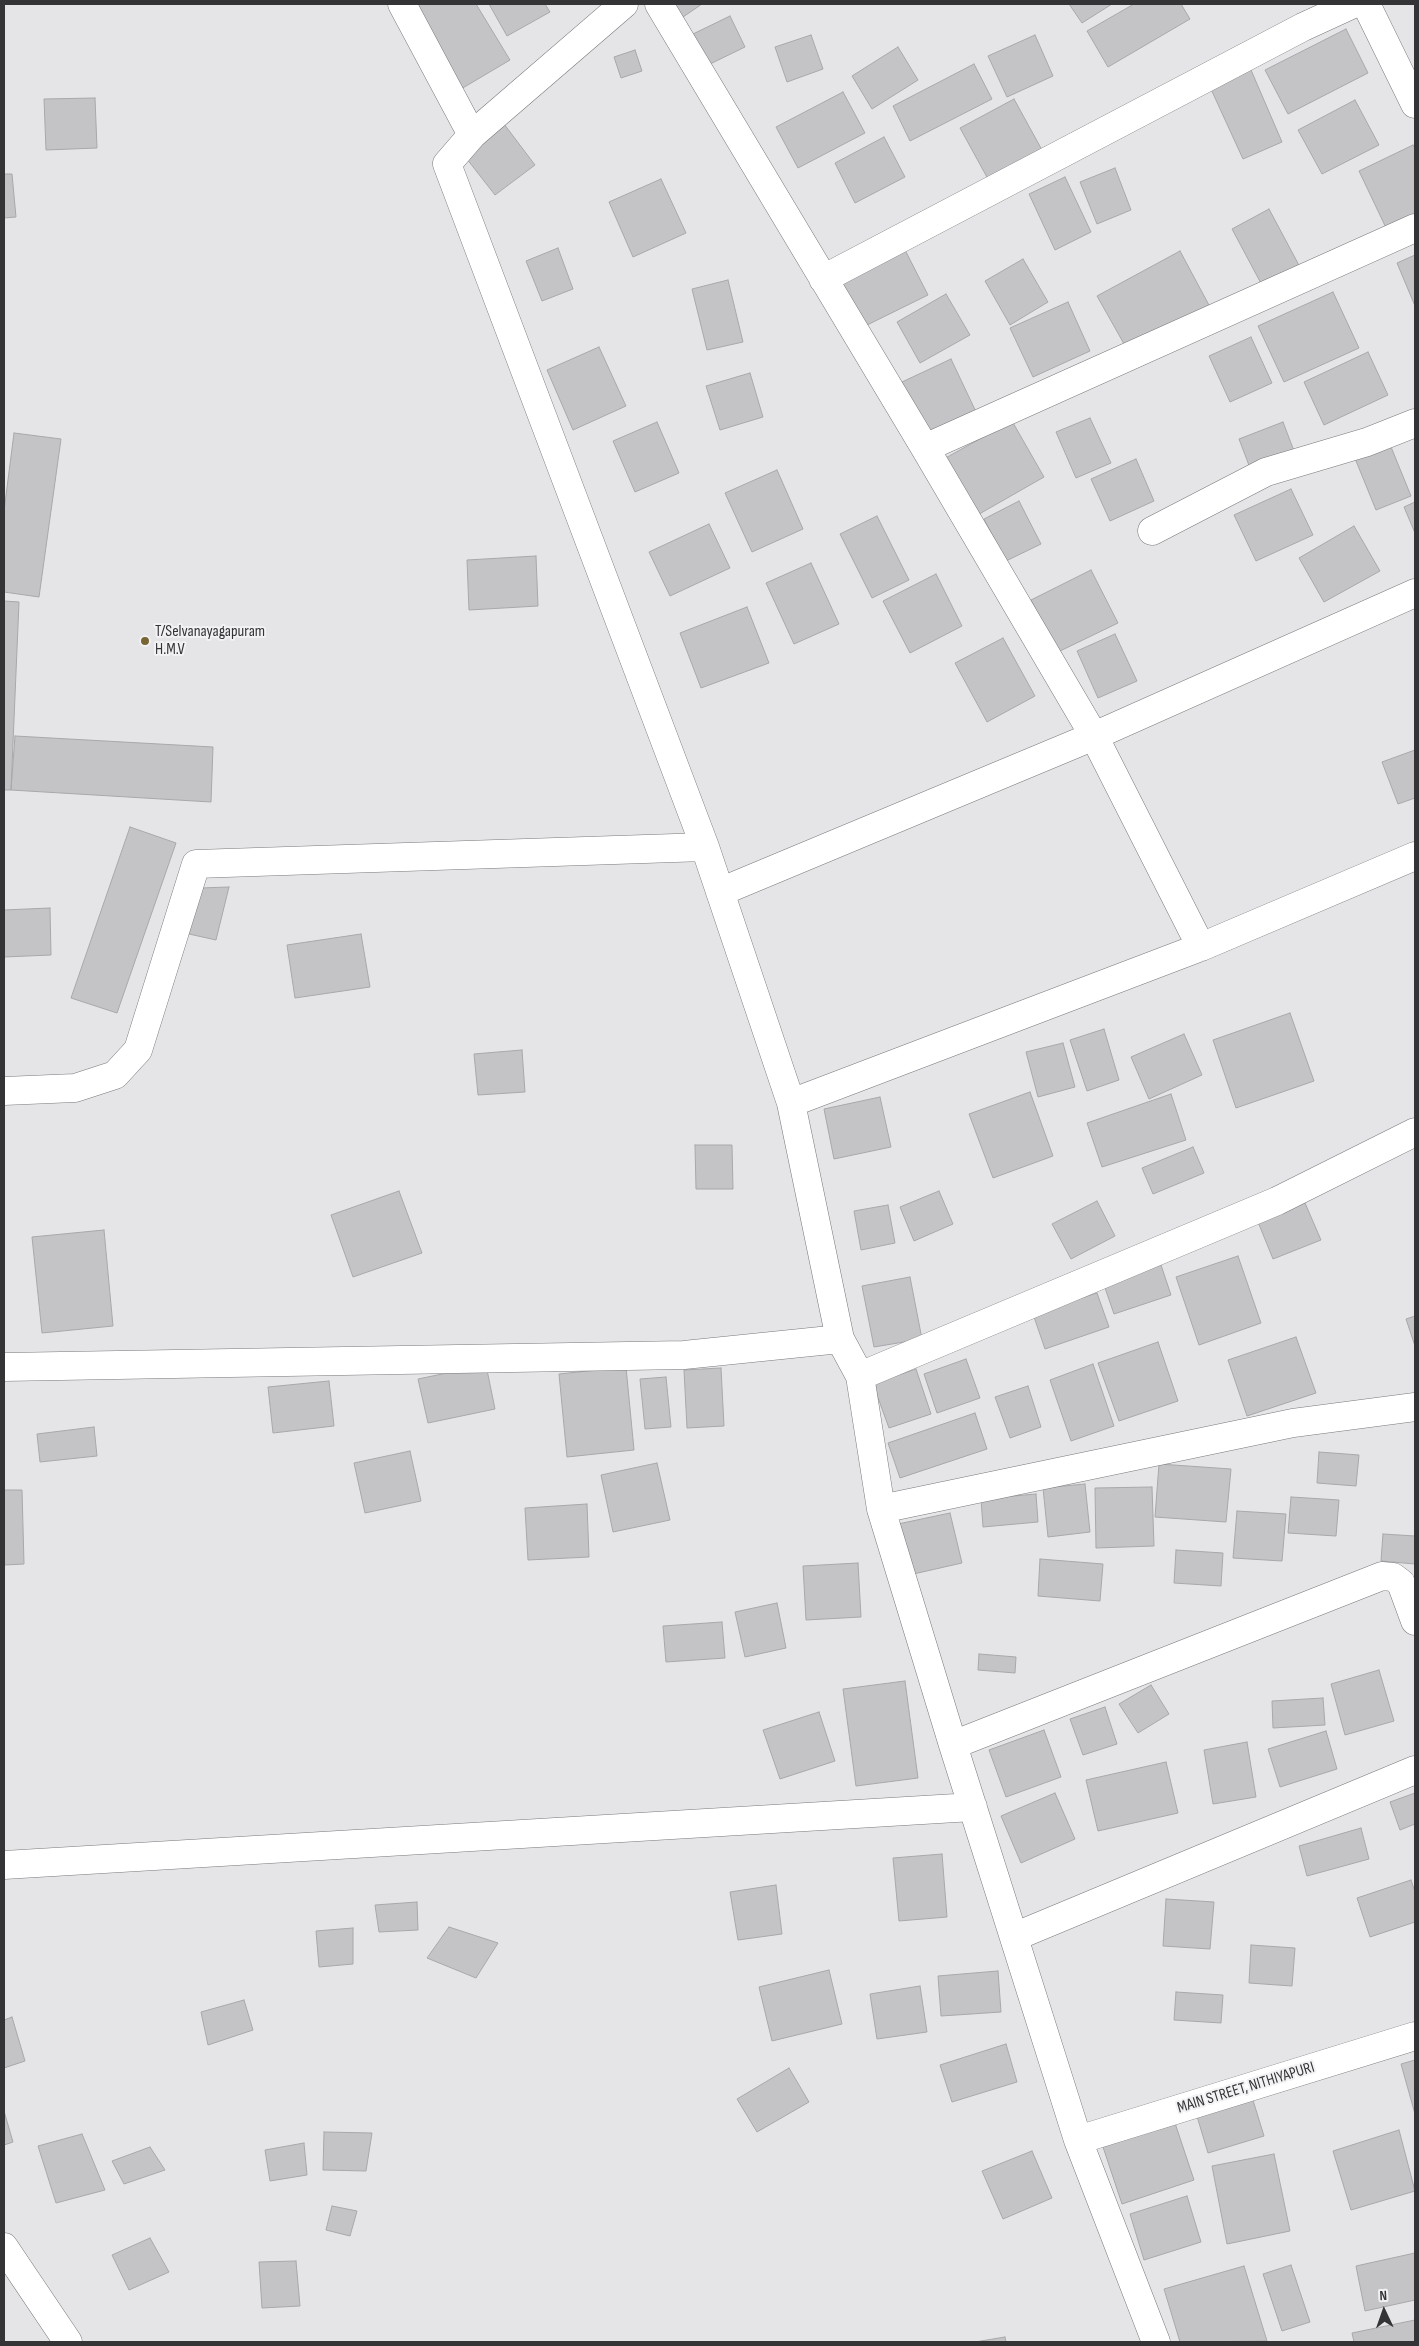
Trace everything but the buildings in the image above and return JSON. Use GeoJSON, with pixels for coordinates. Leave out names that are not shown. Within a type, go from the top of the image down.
{"type":"FeatureCollection","features":[{"type":"Feature","properties":{"kind":"street"},"geometry":{"type":"LineString","coordinates":[[402,4],[472,135]]}},
{"type":"Feature","properties":{"kind":"street"},"geometry":{"type":"LineString","coordinates":[[624,4],[472,135],[447,164],[705,847],[791,1103],[840,1339],[860,1376],[881,1509],[972,1807],[1078,2140],[1156,2342]]}},
{"type":"Feature","properties":{"kind":"street"},"geometry":{"type":"LineString","coordinates":[[659,4],[925,448],[1094,736],[1201,947]]}},
{"type":"Feature","properties":{"kind":"street"},"geometry":{"type":"LineString","coordinates":[[823,279],[1303,27],[1353,4]]}},
{"type":"Feature","properties":{"kind":"street"},"geometry":{"type":"LineString","coordinates":[[1366,4],[1415,104]]}},
{"type":"Feature","properties":{"kind":"street"},"geometry":{"type":"LineString","coordinates":[[925,448],[1415,228]]}},
{"type":"Feature","properties":{"kind":"street"},"geometry":{"type":"LineString","coordinates":[[1152,531],[1266,472],[1367,442],[1415,424]]}},
{"type":"Feature","properties":{"kind":"street"},"geometry":{"type":"LineString","coordinates":[[720,892],[1094,736],[1415,593]]}},
{"type":"Feature","properties":{"kind":"street"},"geometry":{"type":"LineString","coordinates":[[4,1091],[75,1088],[115,1075],[138,1050],[196,864],[705,847]]}},
{"type":"Feature","properties":{"kind":"street"},"geometry":{"type":"LineString","coordinates":[[791,1103],[1201,947],[1415,856]]}},
{"type":"Feature","properties":{"kind":"street"},"geometry":{"type":"LineString","coordinates":[[860,1376],[1278,1201],[1415,1132]]}},
{"type":"Feature","properties":{"kind":"street"},"geometry":{"type":"LineString","coordinates":[[4,1367],[684,1356],[840,1339]]}},
{"type":"Feature","properties":{"kind":"street"},"geometry":{"type":"LineString","coordinates":[[881,1509],[1293,1423],[1415,1407]]}},
{"type":"Feature","properties":{"kind":"street"},"geometry":{"type":"LineString","coordinates":[[953,1745],[1382,1576],[1393,1577],[1400,1583],[1415,1621]]}},
{"type":"Feature","properties":{"kind":"street"},"geometry":{"type":"LineString","coordinates":[[1014,1937],[1415,1770]]}},
{"type":"Feature","properties":{"kind":"street"},"geometry":{"type":"LineString","coordinates":[[4,1865],[972,1807]]}},
{"type":"Feature","properties":{"kind":"street","name":"MAIN STREET, NITHIYAPURI"},"geometry":{"type":"LineString","coordinates":[[1078,2140],[1415,2036]]}},
{"type":"Feature","properties":{"kind":"street"},"geometry":{"type":"LineString","coordinates":[[4,2247],[68,2342]]}},
{"type":"Feature","properties":{"kind":"place","name":"T/Selvanayagapuram H.M.V"},"geometry":{"type":"Point","coordinates":[145,641]}}]}
